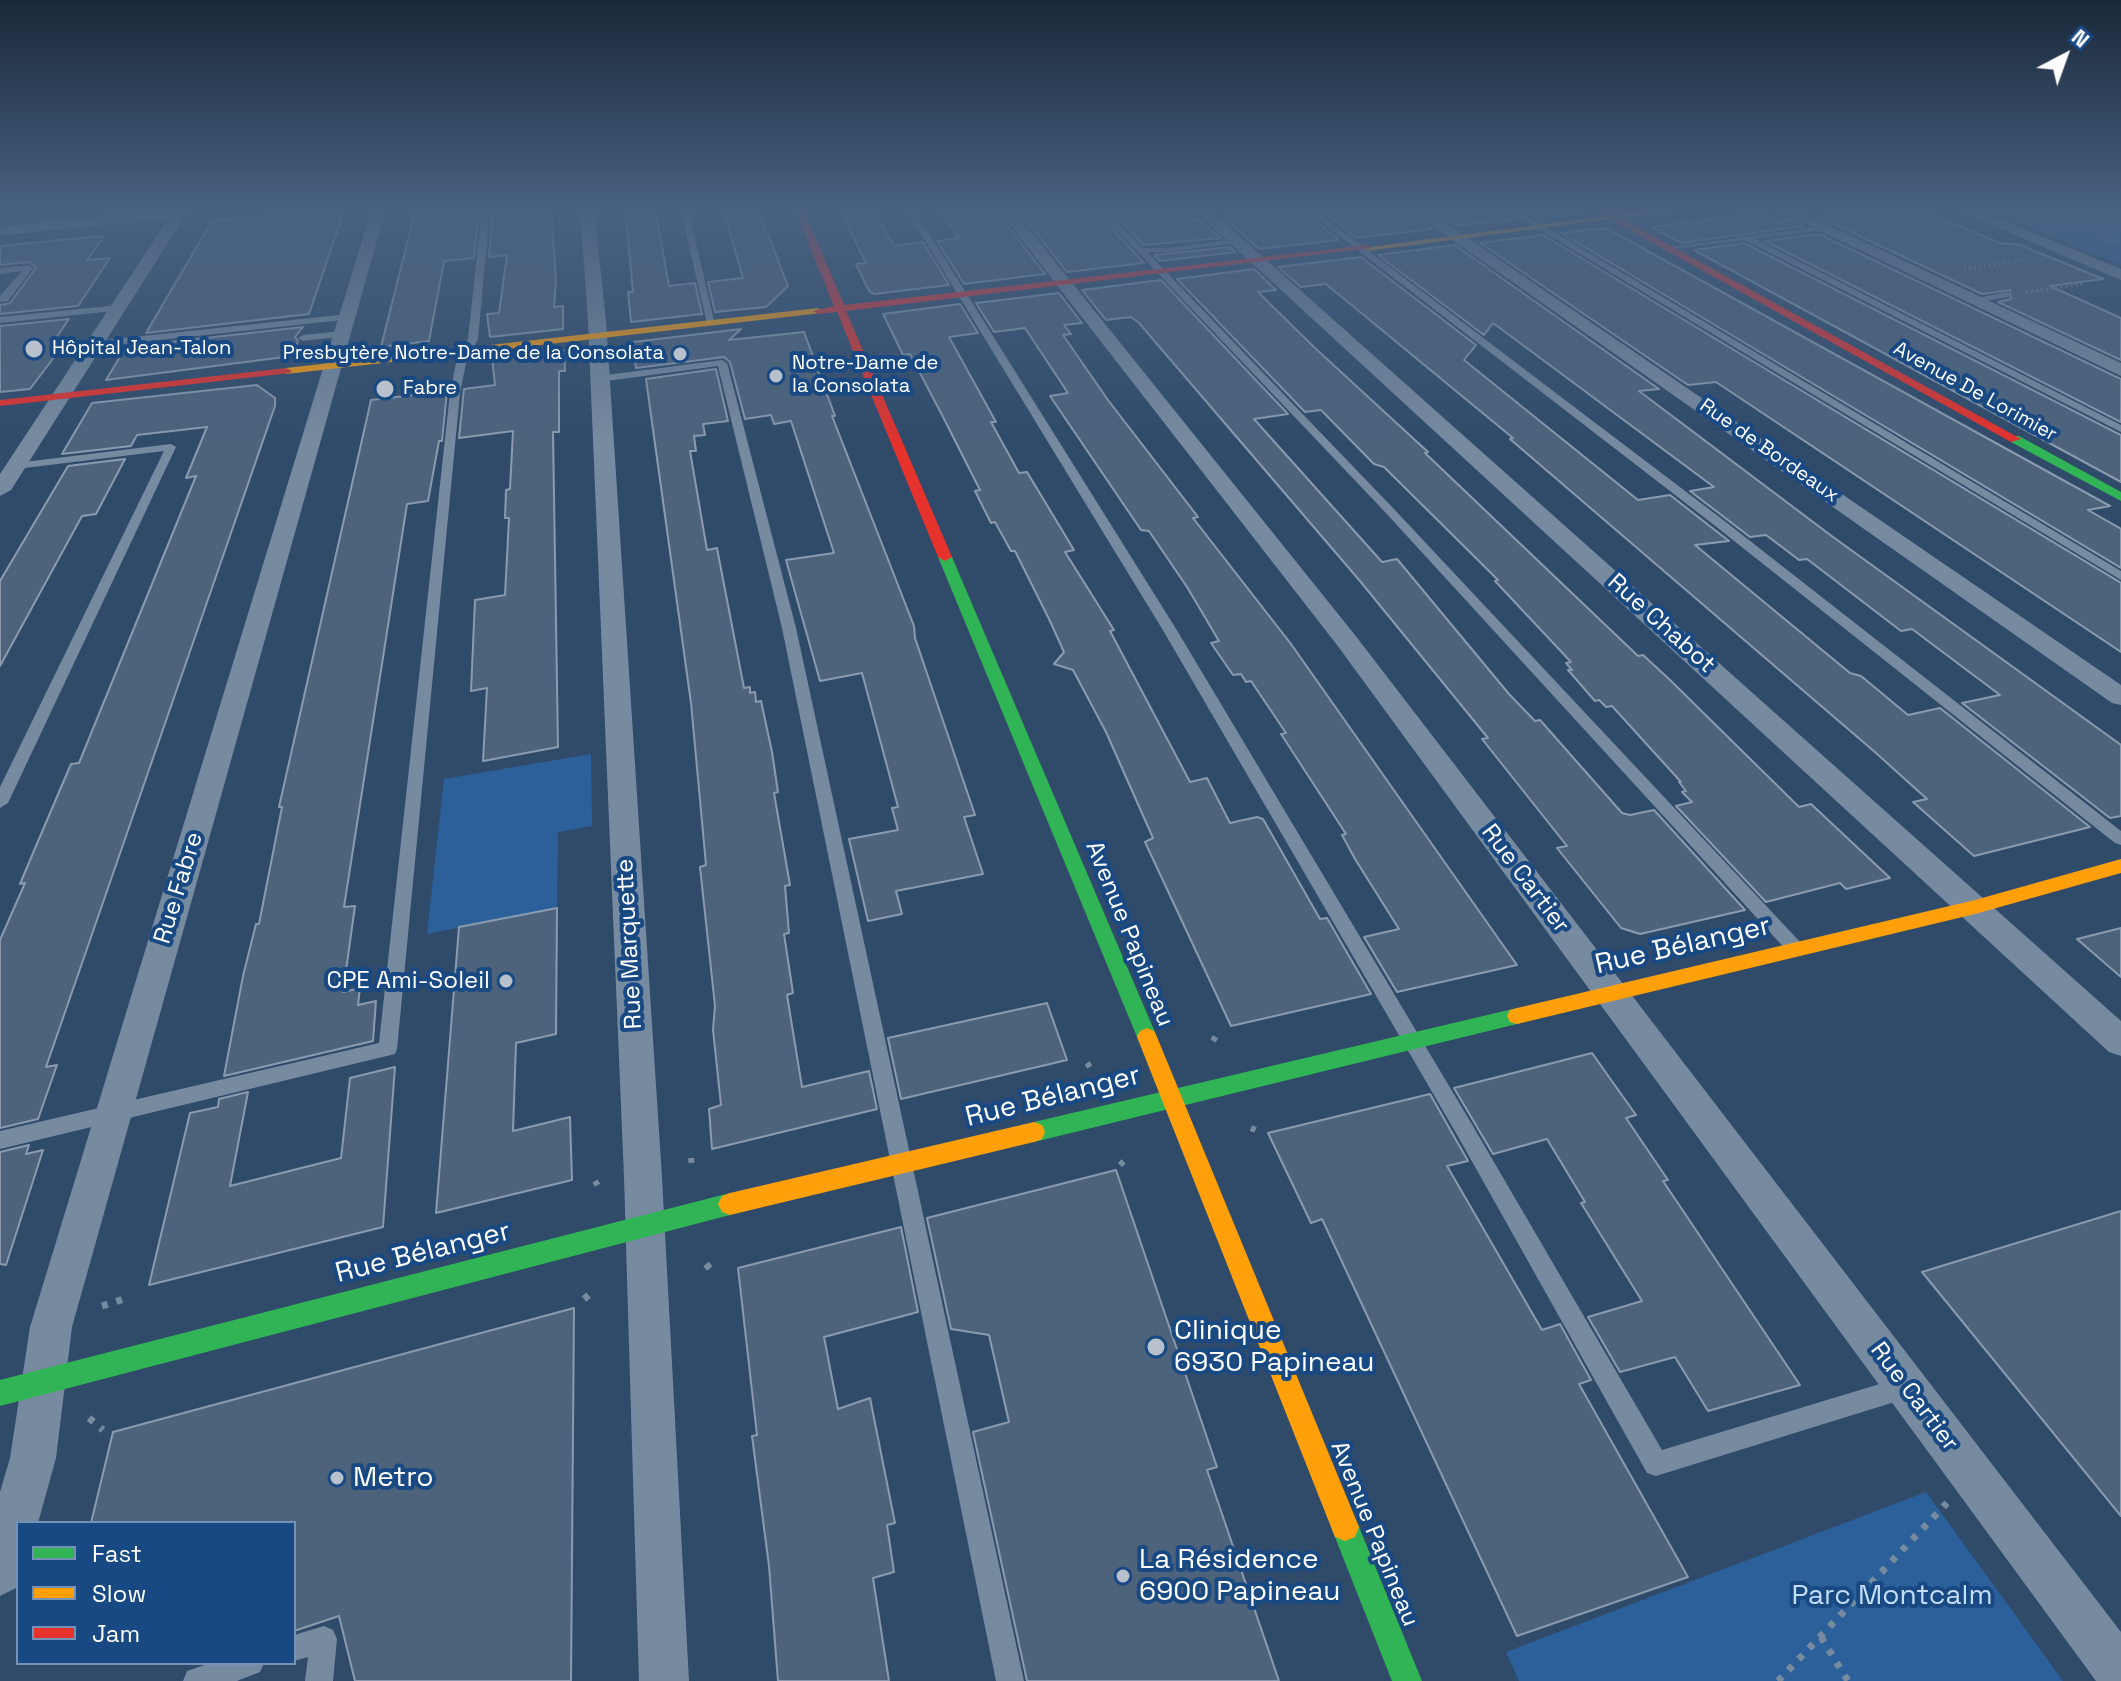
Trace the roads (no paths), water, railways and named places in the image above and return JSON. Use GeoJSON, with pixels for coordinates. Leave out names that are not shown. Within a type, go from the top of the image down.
{"type":"FeatureCollection","features":[{"type":"Feature","properties":{"kind":"main road","name":"Avenue Papineau"},"geometry":{"type":"LineString","coordinates":[[833,286],[1171,1097],[1407,1681]]}},
{"type":"Feature","properties":{"kind":"main road"},"geometry":{"type":"LineString","coordinates":[[0,403],[1032,286]]}},
{"type":"Feature","properties":{"kind":"main road","name":"Avenue De Lorimier"},"geometry":{"type":"LineString","coordinates":[[1738,286],[2121,497]]}},
{"type":"Feature","properties":{"kind":"main road","name":"Rue Bélanger"},"geometry":{"type":"LineString","coordinates":[[0,1393],[646,1226],[1171,1097],[1975,907],[2121,866]]}},
{"type":"Feature","properties":{"kind":"street"},"geometry":{"type":"LineString","coordinates":[[0,490],[12,464],[62,396],[133,286]]}},
{"type":"Feature","properties":{"kind":"street","name":"Rue Fabre"},"geometry":{"type":"LineString","coordinates":[[0,1572],[33,1458],[51,1327],[357,286]]}},
{"type":"Feature","properties":{"kind":"street","name":"Rue Marquette"},"geometry":{"type":"LineString","coordinates":[[593,286],[646,1226],[664,1681]]}},
{"type":"Feature","properties":{"kind":"street","name":"Rue Cartier"},"geometry":{"type":"LineString","coordinates":[[1067,286],[1346,640],[2121,1673]]}},
{"type":"Feature","properties":{"kind":"street","name":"Rue Chabot"},"geometry":{"type":"LineString","coordinates":[[1286,286],[2121,1042]]}},
{"type":"Feature","properties":{"kind":"street","name":"Rue de Bordeaux"},"geometry":{"type":"LineString","coordinates":[[1528,286],[2121,697]]}},
{"type":"Feature","properties":{"kind":"street"},"geometry":{"type":"LineString","coordinates":[[1944,286],[2121,370]]}},
{"type":"Feature","properties":{"kind":"lane"},"geometry":{"type":"LineString","coordinates":[[0,299],[5,299],[15,286]]}},
{"type":"Feature","properties":{"kind":"lane"},"geometry":{"type":"LineString","coordinates":[[0,1140],[388,1049],[455,393],[473,339],[478,286]]}},
{"type":"Feature","properties":{"kind":"lane"},"geometry":{"type":"LineString","coordinates":[[703,286],[712,323]]}},
{"type":"Feature","properties":{"kind":"lane"},"geometry":{"type":"LineString","coordinates":[[957,286],[1175,638],[1656,1464],[1907,1388]]}},
{"type":"Feature","properties":{"kind":"lane"},"geometry":{"type":"LineString","coordinates":[[1174,286],[1389,510],[1795,948]]}},
{"type":"Feature","properties":{"kind":"lane"},"geometry":{"type":"LineString","coordinates":[[1411,286],[1718,522],[2121,839]]}},
{"type":"Feature","properties":{"kind":"lane"},"geometry":{"type":"LineString","coordinates":[[1639,286],[2121,576]]}},
{"type":"Feature","properties":{"kind":"lane"},"geometry":{"type":"LineString","coordinates":[[1842,286],[2121,429]]}},
{"type":"Feature","properties":{"kind":"lane"},"geometry":{"type":"LineString","coordinates":[[1972,300],[2006,295]]}},
{"type":"Feature","properties":{"kind":"lane"},"geometry":{"type":"LineString","coordinates":[[0,320],[119,308]]}},
{"type":"Feature","properties":{"kind":"lane"},"geometry":{"type":"LineString","coordinates":[[96,344],[348,317]]}},
{"type":"Feature","properties":{"kind":"lane"},"geometry":{"type":"LineString","coordinates":[[303,338],[343,334]]}},
{"type":"Feature","properties":{"kind":"lane"},"geometry":{"type":"LineString","coordinates":[[599,379],[722,363],[789,628],[1010,1681]]}},
{"type":"Feature","properties":{"kind":"lane"},"geometry":{"type":"LineString","coordinates":[[0,803],[171,447],[12,464]]}},
{"type":"Feature","properties":{"kind":"lane"},"geometry":{"type":"LineString","coordinates":[[296,1647],[324,1639],[319,1681]]}},
{"type":"Feature","properties":{"kind":"lane"},"geometry":{"type":"LineString","coordinates":[[197,1681],[245,1665]]}},
{"type":"Feature","properties":{"kind":"place","name":"Hôpital Jean-Talon"},"geometry":{"type":"Point","coordinates":[34,349]}},
{"type":"Feature","properties":{"kind":"place","name":"Presbytère Notre-Dame de la Consolata"},"geometry":{"type":"Point","coordinates":[680,354]}},
{"type":"Feature","properties":{"kind":"place","name":"Notre-Dame de la Consolata"},"geometry":{"type":"Point","coordinates":[776,376]}},
{"type":"Feature","properties":{"kind":"place","name":"Fabre"},"geometry":{"type":"Point","coordinates":[385,389]}},
{"type":"Feature","properties":{"kind":"place","name":"CPE Ami-Soleil"},"geometry":{"type":"Point","coordinates":[506,981]}},
{"type":"Feature","properties":{"kind":"place","name":"Clinique 6930 Papineau"},"geometry":{"type":"Point","coordinates":[1156,1347]}},
{"type":"Feature","properties":{"kind":"place","name":"Metro"},"geometry":{"type":"Point","coordinates":[337,1478]}},
{"type":"Feature","properties":{"kind":"place","name":"La Résidence 6900 Papineau"},"geometry":{"type":"Point","coordinates":[1123,1576]}},
{"type":"Feature","properties":{"kind":"park label","name":"Parc Montcalm"},"geometry":{"type":"Point","coordinates":[1892,1596]}}]}
